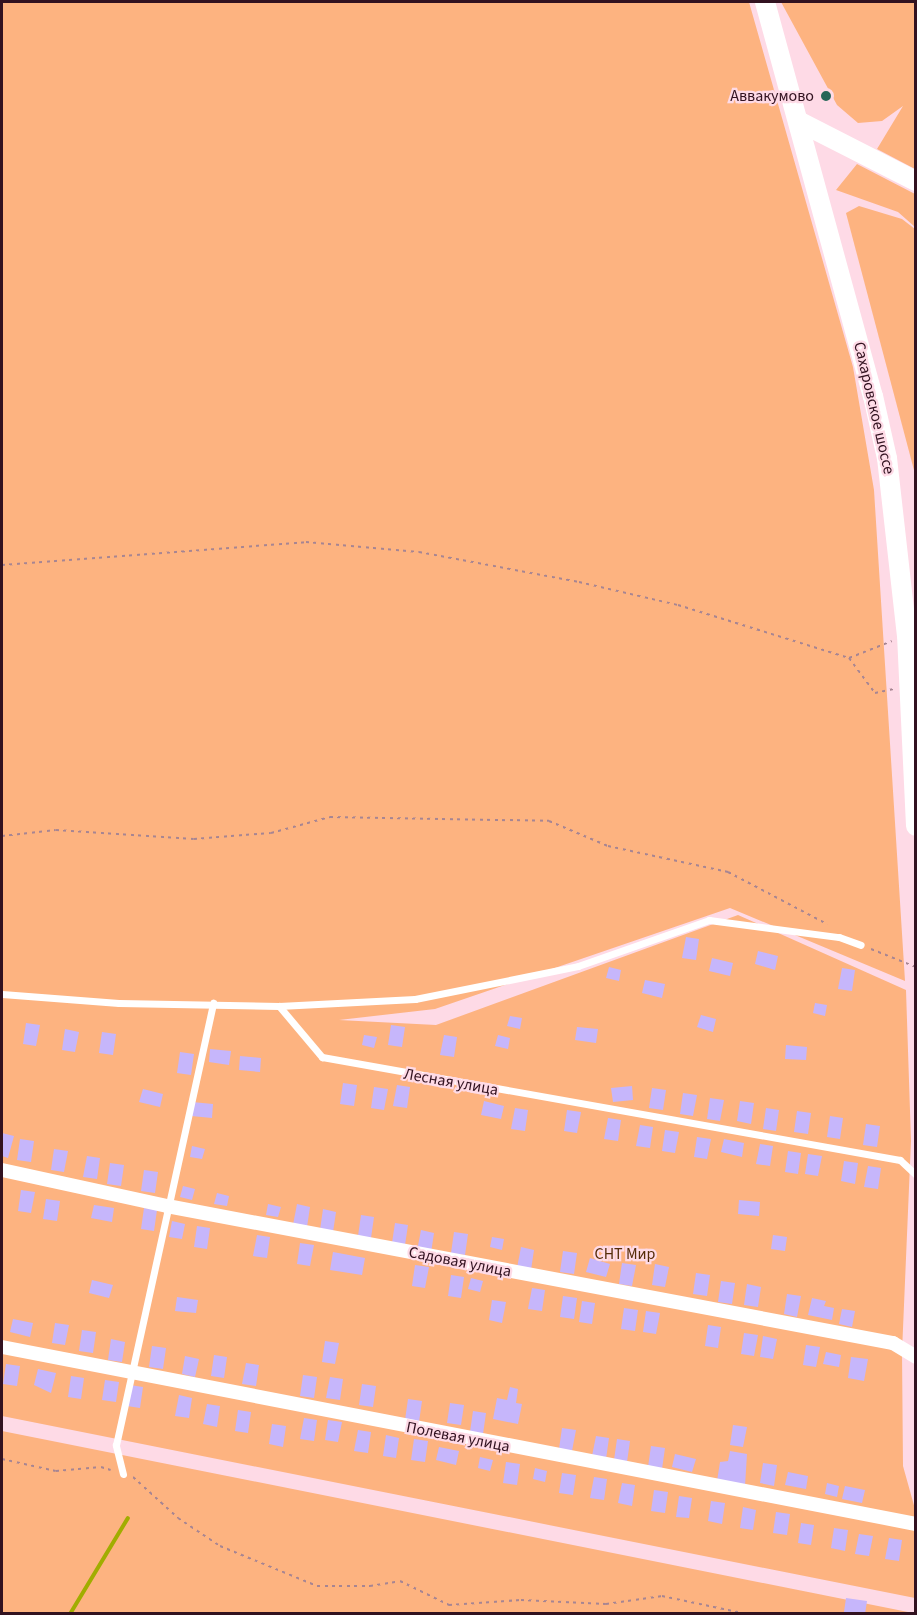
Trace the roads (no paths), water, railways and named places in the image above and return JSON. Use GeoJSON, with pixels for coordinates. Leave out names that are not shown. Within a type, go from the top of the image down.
{"type":"FeatureCollection","features":[{"type":"Feature","properties":{"kind":"main road","name":"Сахаровское шоссе"},"geometry":{"type":"LineString","coordinates":[[765,2],[873,396],[892,491],[911,630],[909,687],[915,826]]}},
{"type":"Feature","properties":{"kind":"main road"},"geometry":{"type":"LineString","coordinates":[[798,121],[915,181]]}},
{"type":"Feature","properties":{"kind":"street","name":"Садовая улица"},"geometry":{"type":"LineString","coordinates":[[2,1170],[166,1206],[893,1343],[915,1357]]}},
{"type":"Feature","properties":{"kind":"street","name":"Полевая улица"},"geometry":{"type":"LineString","coordinates":[[2,1347],[915,1524]]}},
{"type":"Feature","properties":{"kind":"lane"},"geometry":{"type":"LineString","coordinates":[[2,994],[119,1003],[279,1006],[415,999],[566,969],[709,920],[839,937],[861,945]]}},
{"type":"Feature","properties":{"kind":"lane"},"geometry":{"type":"LineString","coordinates":[[123,1474],[116,1445],[166,1206],[213,1003]]}},
{"type":"Feature","properties":{"kind":"lane","name":"Лесная улица"},"geometry":{"type":"LineString","coordinates":[[279,1006],[322,1057],[900,1160],[915,1174]]}},
{"type":"Feature","properties":{"kind":"waterway"},"geometry":{"type":"LineString","coordinates":[[70,1614],[128,1518]]}},
{"type":"Feature","properties":{"kind":"place","name":"Аввакумово"},"geometry":{"type":"Point","coordinates":[826,96]}},
{"type":"Feature","properties":{"kind":"park label","name":"СНТ Мир"},"geometry":{"type":"Point","coordinates":[625,1254]}}]}
